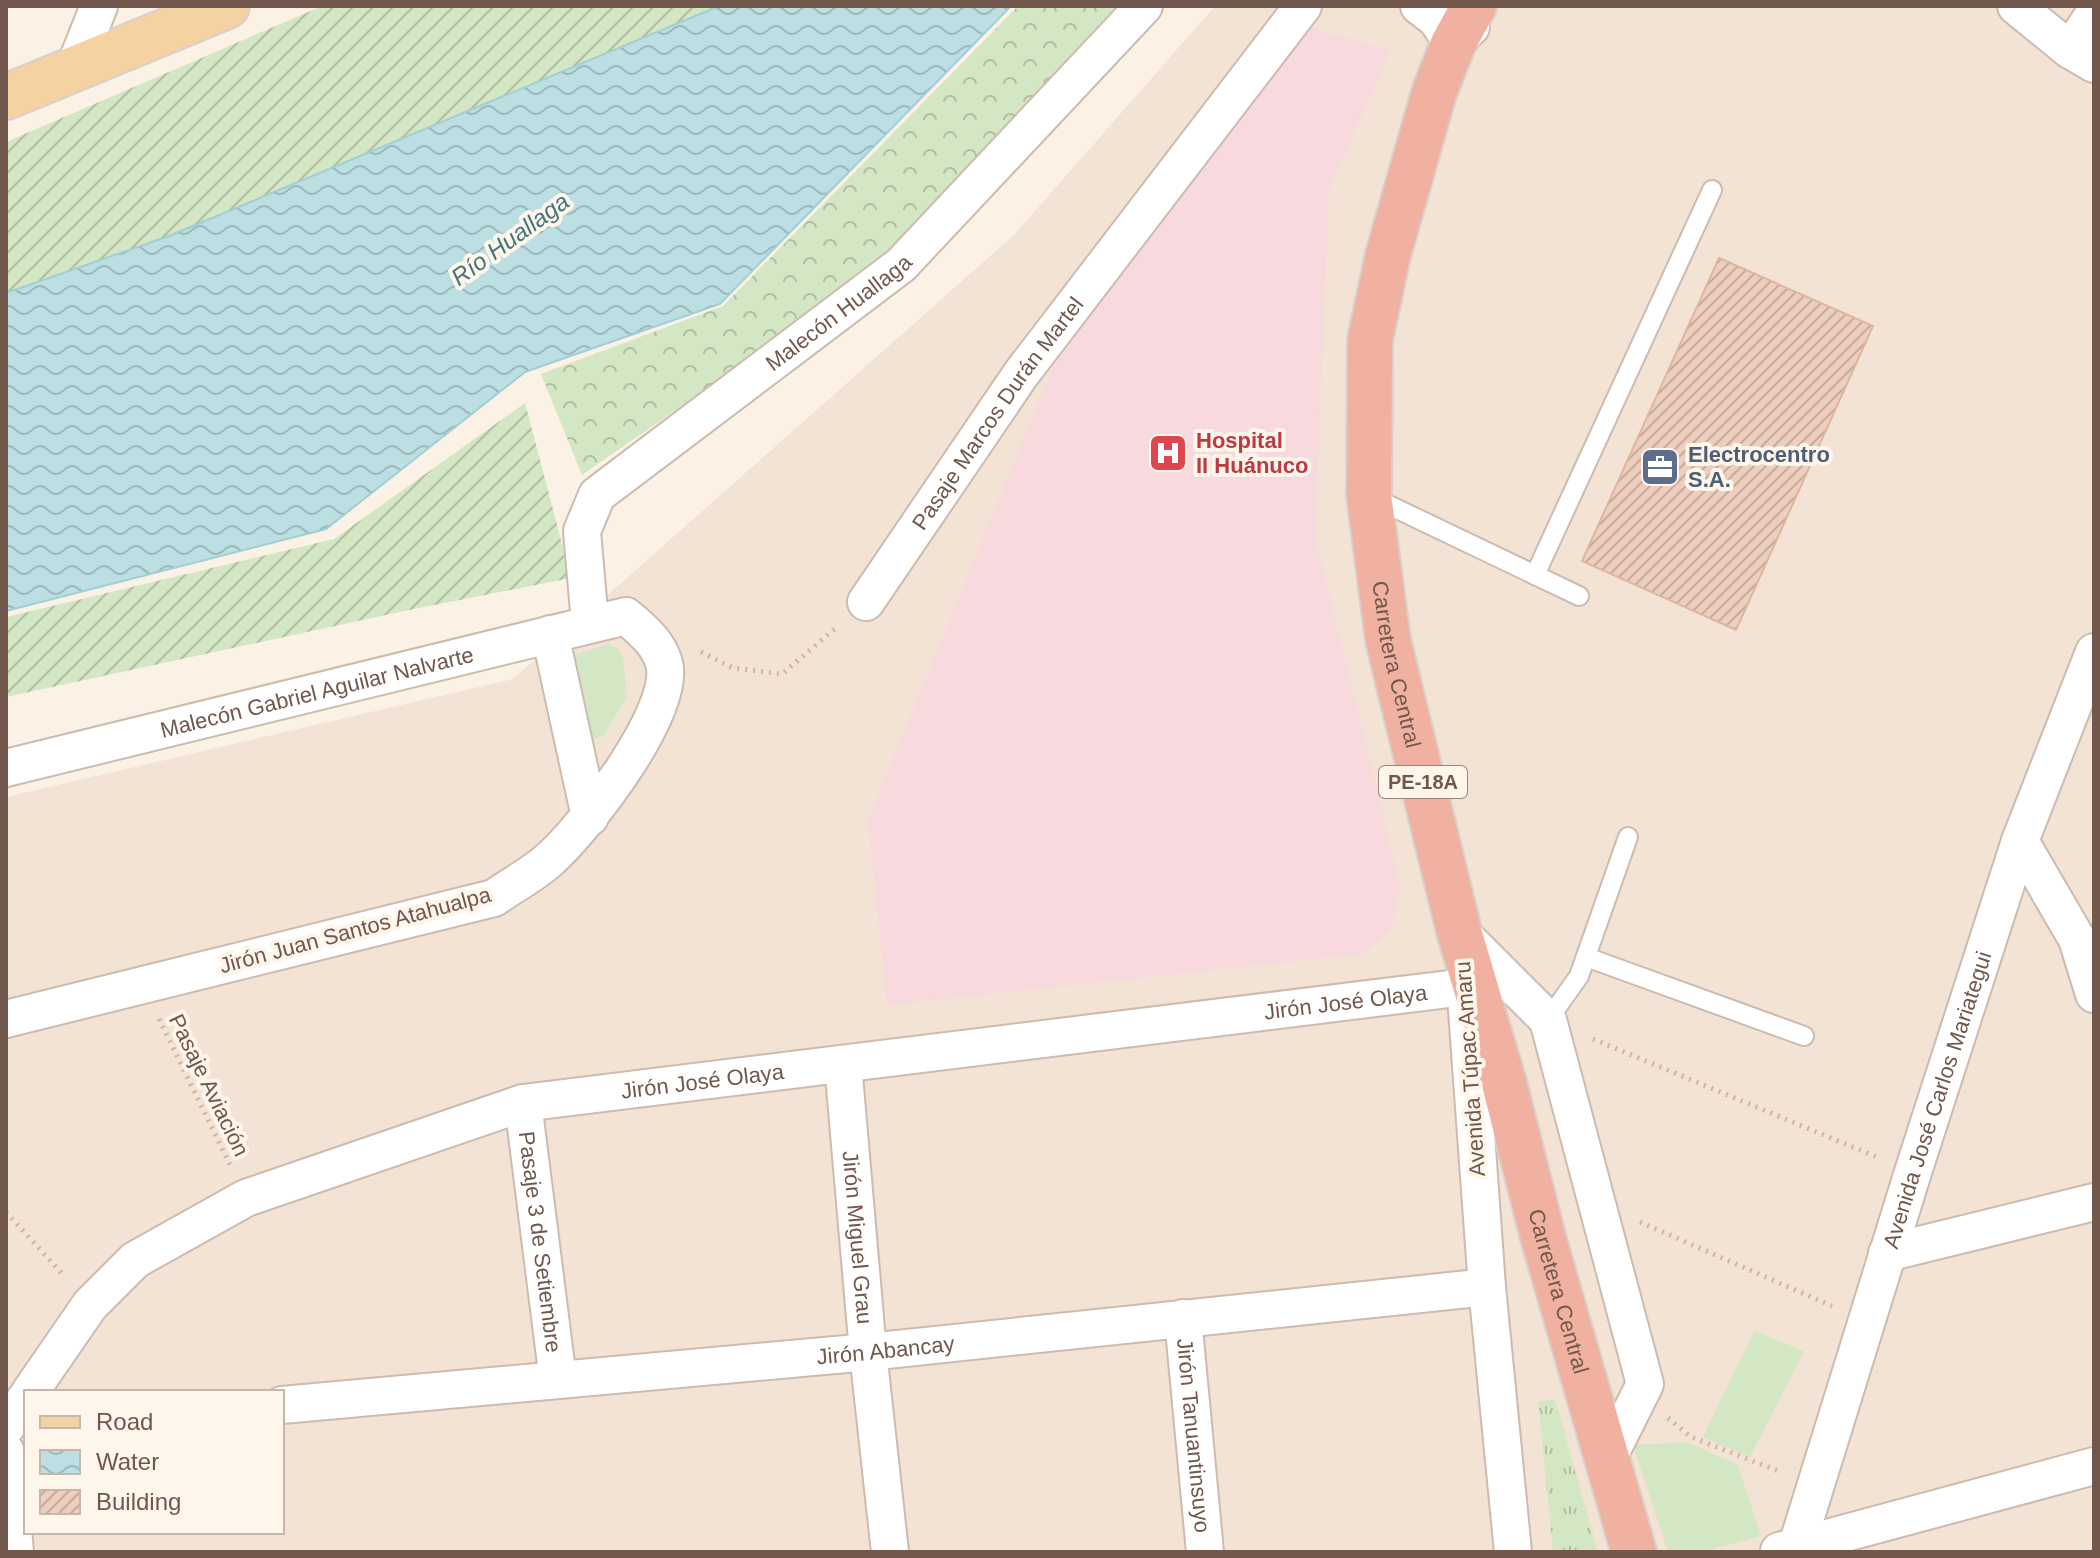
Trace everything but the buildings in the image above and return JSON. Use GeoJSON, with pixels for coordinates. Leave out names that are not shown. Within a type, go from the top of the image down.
{"type":"FeatureCollection","features":[{"type":"Feature","properties":{"kind":"highway","name":"Carretera Central"},"geometry":{"type":"LineString","coordinates":[[1474,6],[1453,44],[1434,93],[1388,255],[1370,340],[1369,495],[1388,640],[1459,931],[1634,1552]]}},
{"type":"Feature","properties":{"kind":"main road"},"geometry":{"type":"LineString","coordinates":[[6,97],[227,6]]}},
{"type":"Feature","properties":{"kind":"street"},"geometry":{"type":"LineString","coordinates":[[74,69],[99,6]]}},
{"type":"Feature","properties":{"kind":"street","name":"Malecón Huallaga"},"geometry":{"type":"LineString","coordinates":[[590,623],[582,531],[597,495],[901,265],[1144,6]]}},
{"type":"Feature","properties":{"kind":"street","name":"Pasaje Marcos Durán Martel"},"geometry":{"type":"LineString","coordinates":[[866,602],[1021,374],[1303,6]]}},
{"type":"Feature","properties":{"kind":"street"},"geometry":{"type":"LineString","coordinates":[[1419,6],[1436,19],[1453,44],[1492,6]]}},
{"type":"Feature","properties":{"kind":"street"},"geometry":{"type":"LineString","coordinates":[[2016,6],[2082,57],[2094,14]]}},
{"type":"Feature","properties":{"kind":"street","name":"Malecón Gabriel Aguilar Nalvarte"},"geometry":{"type":"LineString","coordinates":[[6,768],[626,616]]}},
{"type":"Feature","properties":{"kind":"street","name":"Jirón Juan Santos Atahualpa"},"geometry":{"type":"LineString","coordinates":[[6,1019],[494,898],[549,861],[590,817],[632,760],[666,685],[664,662],[652,639],[626,616]]}},
{"type":"Feature","properties":{"kind":"street"},"geometry":{"type":"LineString","coordinates":[[550,634],[590,817]]}},
{"type":"Feature","properties":{"kind":"street","name":"Avenida José Carlos Mariategui"},"geometry":{"type":"LineString","coordinates":[[1789,1550],[1815,1485],[2020,841],[2094,652]]}},
{"type":"Feature","properties":{"kind":"street"},"geometry":{"type":"LineString","coordinates":[[2020,841],[2085,936],[2094,994]]}},
{"type":"Feature","properties":{"kind":"street","name":"Avenida Túpac Amaru"},"geometry":{"type":"LineString","coordinates":[[1459,931],[1487,1287],[1513,1552]]}},
{"type":"Feature","properties":{"kind":"street","name":"Avenida Túpac Amaru"},"geometry":{"type":"LineString","coordinates":[[1459,931],[1548,1020],[1645,1384]]}},
{"type":"Feature","properties":{"kind":"street","name":"Jirón José Olaya"},"geometry":{"type":"LineString","coordinates":[[31,1390],[90,1305],[135,1260],[246,1198],[523,1103],[1465,987]]}},
{"type":"Feature","properties":{"kind":"street","name":"Jirón Miguel Grau"},"geometry":{"type":"LineString","coordinates":[[843,1064],[868,1352],[890,1552]]}},
{"type":"Feature","properties":{"kind":"street","name":"Pasaje 3 de Setiembre"},"geometry":{"type":"LineString","coordinates":[[523,1103],[558,1380]]}},
{"type":"Feature","properties":{"kind":"street"},"geometry":{"type":"LineString","coordinates":[[1887,1253],[2094,1202]]}},
{"type":"Feature","properties":{"kind":"street","name":"Jirón Abancay"},"geometry":{"type":"LineString","coordinates":[[284,1405],[868,1352],[1487,1287]]}},
{"type":"Feature","properties":{"kind":"street","name":"Jirón Tanuantinsuyo"},"geometry":{"type":"LineString","coordinates":[[1183,1318],[1205,1552]]}},
{"type":"Feature","properties":{"kind":"street"},"geometry":{"type":"LineString","coordinates":[[1607,1460],[1645,1384]]}},
{"type":"Feature","properties":{"kind":"street"},"geometry":{"type":"LineString","coordinates":[[6,1429],[24,1401]]}},
{"type":"Feature","properties":{"kind":"street"},"geometry":{"type":"LineString","coordinates":[[6,1452],[15,1552]]}},
{"type":"Feature","properties":{"kind":"street"},"geometry":{"type":"LineString","coordinates":[[1789,1550],[2094,1466]]}},
{"type":"Feature","properties":{"kind":"lane"},"geometry":{"type":"LineString","coordinates":[[1535,575],[1712,190]]}},
{"type":"Feature","properties":{"kind":"lane"},"geometry":{"type":"LineString","coordinates":[[1369,495],[1579,596]]}},
{"type":"Feature","properties":{"kind":"lane"},"geometry":{"type":"LineString","coordinates":[[1548,1020],[1579,976],[1628,837]]}},
{"type":"Feature","properties":{"kind":"lane"},"geometry":{"type":"LineString","coordinates":[[1586,957],[1804,1036]]}},
{"type":"Feature","properties":{"kind":"path"},"geometry":{"type":"LineString","coordinates":[[693,648],[733,668],[782,674],[866,602]]}},
{"type":"Feature","properties":{"kind":"path","name":"Pasaje Aviación"},"geometry":{"type":"LineString","coordinates":[[142,985],[246,1198]]}},
{"type":"Feature","properties":{"kind":"path"},"geometry":{"type":"LineString","coordinates":[[1548,1020],[1913,1172]]}},
{"type":"Feature","properties":{"kind":"path"},"geometry":{"type":"LineString","coordinates":[[1597,1202],[1866,1321]]}},
{"type":"Feature","properties":{"kind":"path"},"geometry":{"type":"LineString","coordinates":[[6,1212],[90,1305]]}},
{"type":"Feature","properties":{"kind":"path"},"geometry":{"type":"LineString","coordinates":[[1645,1384],[1670,1420],[1691,1437],[1815,1485]]}},
{"type":"Feature","properties":{"kind":"shaded area"},"geometry":{"type":"Polygon","coordinates":[[[1215,6],[2094,6],[2094,1552],[6,1552],[6,797],[513,679],[1015,234],[1215,6]]]}},
{"type":"Feature","properties":{"kind":"shaded area","name":"Hospital II Huánuco"},"geometry":{"type":"Polygon","coordinates":[[[1306,26],[1390,51],[1329,190],[1315,538],[1401,887],[1392,927],[1364,954],[887,1005],[868,820],[1052,369],[1306,26]]]}},
{"type":"Feature","properties":{"kind":"green space"},"geometry":{"type":"Polygon","coordinates":[[[322,6],[719,6],[169,236],[6,293],[6,142],[322,6]]]}},
{"type":"Feature","properties":{"kind":"green space"},"geometry":{"type":"Polygon","coordinates":[[[1018,6],[1137,6],[923,230],[850,289],[582,475],[541,374],[723,306],[1018,6]]]}},
{"type":"Feature","properties":{"kind":"green space"},"geometry":{"type":"Polygon","coordinates":[[[525,403],[571,578],[6,697],[6,617],[334,539],[525,403]]]}},
{"type":"Feature","properties":{"kind":"green space"},"geometry":{"type":"Polygon","coordinates":[[[608,644],[618,649],[623,659],[627,696],[604,735],[588,742],[571,656],[608,644]]]}},
{"type":"Feature","properties":{"kind":"green space"},"geometry":{"type":"Polygon","coordinates":[[[1754,1331],[1804,1351],[1750,1457],[1703,1437],[1754,1331]]]}},
{"type":"Feature","properties":{"kind":"green space"},"geometry":{"type":"Polygon","coordinates":[[[1555,1399],[1598,1552],[1553,1552],[1538,1402],[1555,1399]]]}},
{"type":"Feature","properties":{"kind":"green space"},"geometry":{"type":"Polygon","coordinates":[[[1687,1442],[1738,1465],[1761,1536],[1701,1552],[1668,1552],[1633,1445],[1687,1442]]]}},
{"type":"Feature","properties":{"kind":"water","name":"Río Huallaga"},"geometry":{"type":"Polygon","coordinates":[[[719,6],[1011,6],[720,304],[525,372],[326,529],[6,611],[6,293],[169,236],[719,6]]]}},
{"type":"Feature","properties":{"kind":"place","name":"Hospital II Huánuco"},"geometry":{"type":"Point","coordinates":[1168,453]}},
{"type":"Feature","properties":{"kind":"place","name":"Electrocentro S.A."},"geometry":{"type":"Point","coordinates":[1660,467]}}]}
